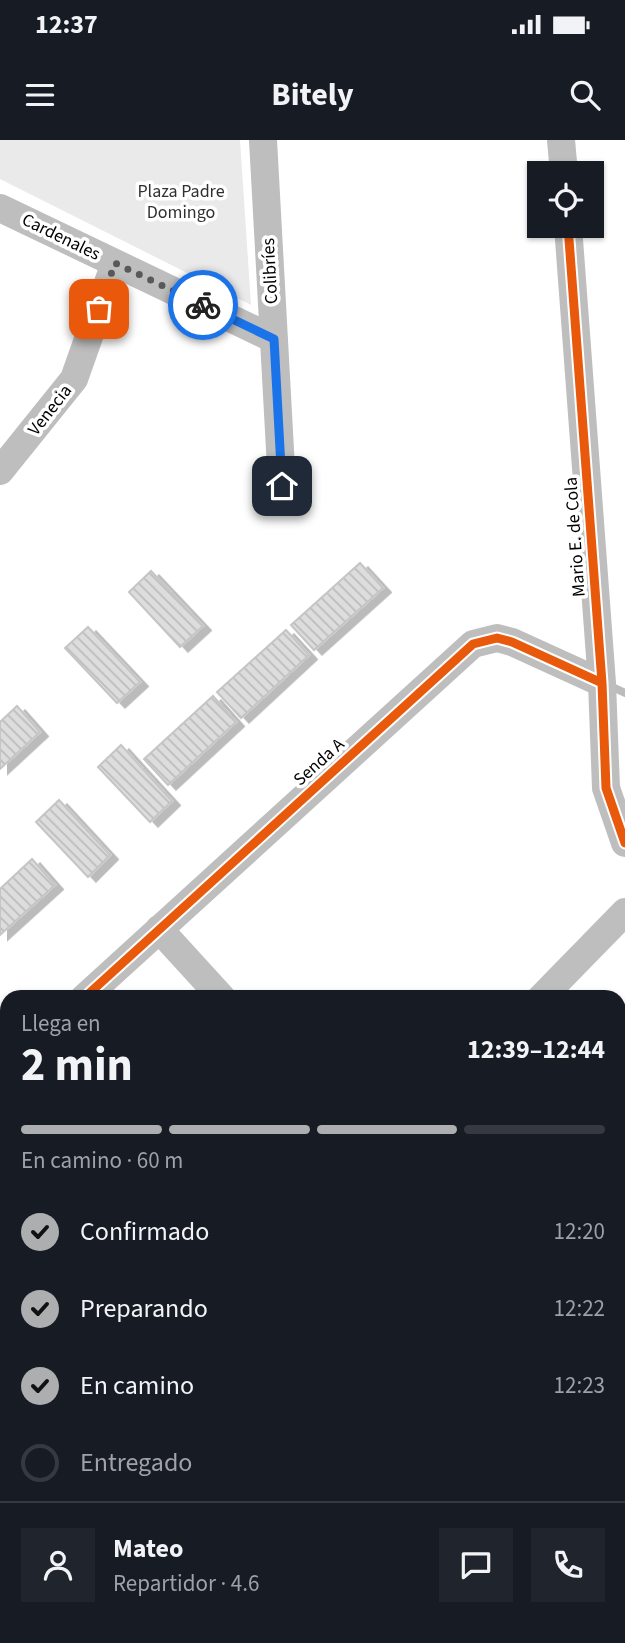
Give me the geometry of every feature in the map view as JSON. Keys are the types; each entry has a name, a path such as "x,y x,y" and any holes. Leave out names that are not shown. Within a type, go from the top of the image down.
{"street":[{"name":"Colibríes","path":"263,140 282,486"},
{"path":"561,140 563,161"},
{"name":"Cardenales","path":"0,208 274,339"},
{"name":"Mario E. de Cola","path":"569,238 602,682 606,788 625,843"},
{"name":"Venecia","path":"0,471 74,379 115,263"},
{"name":"Senda A","path":"93,990 473,644 497,638 512,642 602,682"},
{"path":"549,990 625,912"},
{"path":"159,929 215,990"}],"green space":[{"name":"Plaza Padre Domingo","path":"0,140 240,140 251,305 0,179"}],"building":[{"path":"360,563 383,588 314,650 291,625"},
{"path":"151,571 203,626 180,647 129,592"},
{"path":"88,627 140,682 117,703 65,648"},
{"path":"286,630 309,655 241,718 217,692"},
{"path":"213,696 236,722 168,785 144,759"},
{"path":"17,706 40,732 0,769 0,722"},
{"path":"121,745 172,801 150,822 98,767"},
{"path":"59,800 110,855 88,877 36,822"},
{"path":"32,859 55,885 0,935 0,889"}],"waterway":[{"path":"608,685 625,693"}],"cycle path":[{"path":"569,238 602,683 606,788 625,843"},
{"path":"93,990 473,644 497,638 512,642 602,683"}],"way so far":[{"path":"99,309 115,263 203,305"}],"route":[{"path":"203,305 274,339 282,486"}]}
